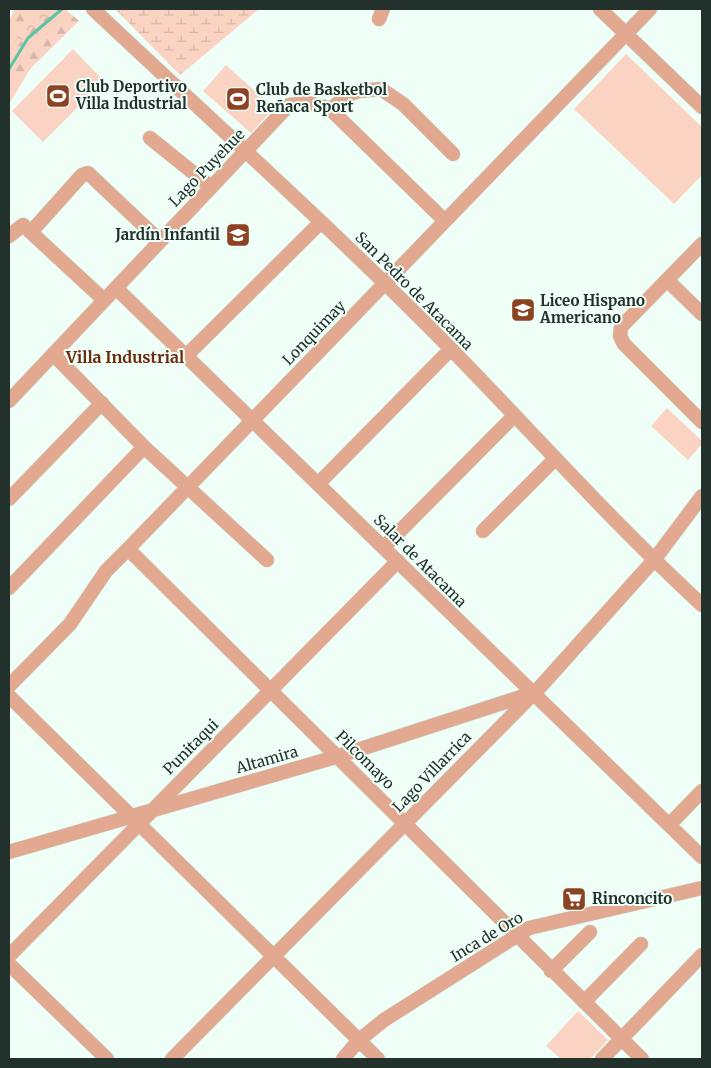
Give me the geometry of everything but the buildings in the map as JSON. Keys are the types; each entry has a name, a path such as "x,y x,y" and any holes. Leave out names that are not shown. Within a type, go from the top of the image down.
{"street":[{"name":"San Pedro de Atacama","path":"93,9 384,283 451,349 654,560 702,605"},
{"path":"600,9 702,108"},
{"name":"Lonquimay","path":"9,686 70,624 106,571 650,9"},
{"path":"445,221 331,109 348,95 359,91 381,89 403,104 453,154"},
{"name":"Lago Puyehue","path":"9,401 289,105 308,103 331,109"},
{"path":"150,138 211,187"},
{"path":"9,236 27,228 82,175 88,173 160,241"},
{"path":"186,356 321,222"},
{"path":"27,228 104,300"},
{"path":"702,244 621,327 620,336 624,344 702,422"},
{"path":"667,280 702,314"},
{"name":"Salar de Atacama","path":"116,288 702,857"},
{"path":"318,484 451,349"},
{"path":"52,354 144,447 267,560"},
{"path":"9,499 102,403"},
{"path":"384,547 514,416"},
{"path":"9,588 144,447"},
{"path":"483,531 556,459"},
{"name":"Lago Villarrica","path":"172,1059 532,694 654,560 702,496"},
{"name":"Pilcomayo","path":"128,549 339,756 405,824 518,934 524,944 642,1059"},
{"name":"Punitaqui","path":"9,956 134,821 151,810 398,561"},
{"name":"Altamira","path":"151,810 339,756 532,694"},
{"path":"9,696 378,1059"},
{"path":"669,825 702,791"},
{"path":"9,852 134,821"},
{"name":"Inca de Oro","path":"343,1059 358,1040 384,1020 530,928 702,888"},
{"path":"551,971 590,932"},
{"path":"584,1002 641,944"},
{"path":"602,1059 702,955"},
{"path":"9,964 107,1059"}],"green space":[{"path":"15,9 65,9 79,21 31,68 9,104 9,20"},
{"path":"52,9 72,9 50,16 33,27 20,43 9,63 17,38 22,30 36,17"},
{"path":"115,9 259,9 180,75"},
{"name":"Club Deportivo Villa Industrial","path":"73,49 104,81 43,142 12,111"},
{"path":"626,54 702,127 702,175 674,204 574,109"},
{"name":"Club de Basketbol Reñaca Sport","path":"226,65 274,108 251,133 203,91"},
{"path":"667,408 702,441 702,444 688,460 651,426"},
{"path":"578,1011 608,1040 590,1059 561,1059 546,1046"}],"waterway":[{"path":"9,69 28,38 62,9"}],"place":[{"name":"Club Deportivo Villa Industrial","path":"58,96"},
{"name":"Club de Basketbol Reñaca Sport","path":"238,99"},
{"name":"Jardín Infantil","path":"238,235"},
{"name":"Liceo Hispano Americano","path":"523,310"},
{"name":"Rinconcito","path":"574,899"}],"district":[{"name":"Villa Industrial","path":"125,357"}]}
